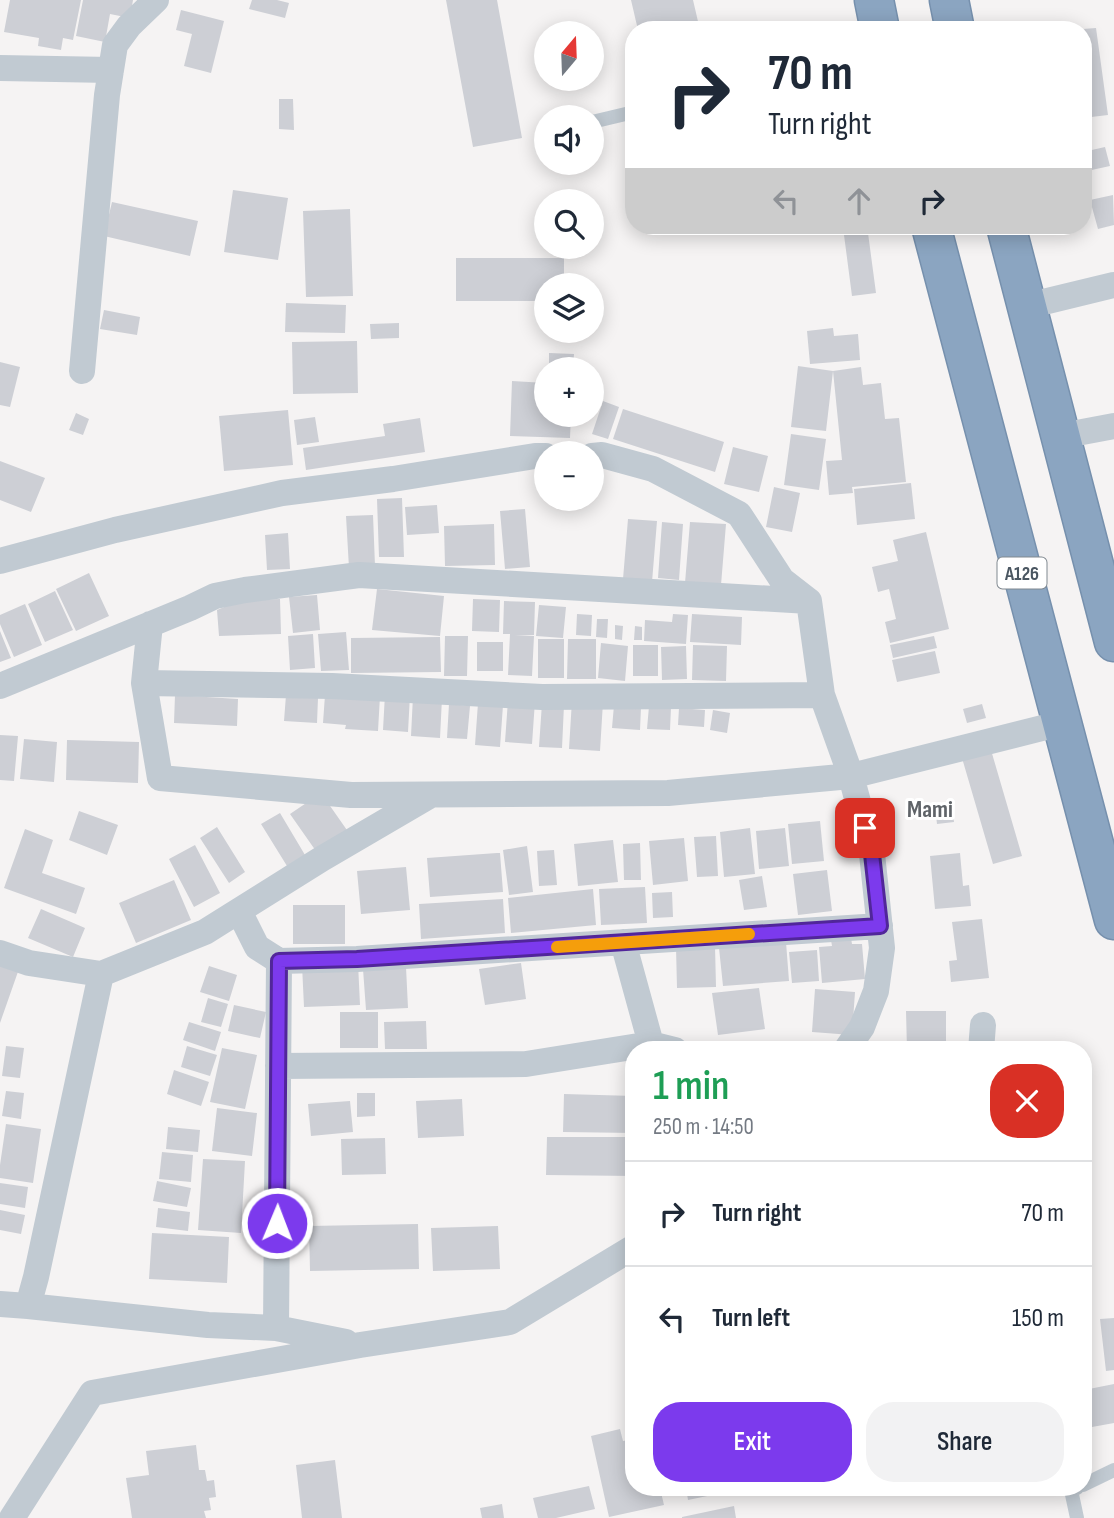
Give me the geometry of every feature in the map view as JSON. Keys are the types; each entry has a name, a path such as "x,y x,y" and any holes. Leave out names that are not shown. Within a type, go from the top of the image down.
{"highway":[{"path":"874,0 878,21"},
{"path":"948,0 953,21"},
{"name":"A126","path":"933,235 1114,920"},
{"path":"1008,235 1114,642"}],"street":[{"path":"82,371 107,95 115,45 129,26 156,0"},
{"path":"0,68 111,69"},
{"path":"1027,306 1114,285"},
{"path":"1060,436 1114,426"},
{"path":"0,561 115,530 282,493 393,479 534,456"},
{"path":"604,457 653,469 739,514 782,580 810,601 822,695 851,776 872,854 880,926 882,948 876,991 862,1027 852,1041"},
{"path":"0,686 215,596 359,575 810,601"},
{"path":"150,624 144,683 160,778 351,794 668,793 851,776 1062,723"},
{"path":"144,683 332,686 541,697 822,695"},
{"path":"0,953 29,963 101,974 205,932 431,794"},
{"path":"239,911 257,947 279,961 357,959 880,926"},
{"path":"623,942 661,1041"},
{"path":"276,1328 279,961"},
{"path":"28,1306 101,974"},
{"path":"278,1066 526,1064 625,1052"},
{"path":"12,1518 92,1393 360,1345 510,1322 625,1252"},
{"path":"0,1304 208,1325 276,1328 360,1345"}],"lane":[{"path":"604,119 625,114"},
{"path":"1092,1481 1114,1470"},
{"path":"1072,1496 1077,1518"}],"building":[{"path":"10,0 81,0 73,40 63,38 61,50 38,46 39,38 4,32"},
{"path":"83,0 133,0 130,18 110,14 105,42 76,36"},
{"path":"252,0 289,3 285,18 249,9"},
{"path":"446,0 497,0 522,138 473,147"},
{"path":"631,0 693,0 698,21 636,21"},
{"path":"181,10 224,21 211,73 184,66 192,34 176,30"},
{"path":"1092,28 1096,28 1108,115 1092,117"},
{"path":"279,99 293,99 294,130 279,129"},
{"path":"1105,147 1110,166 1092,170 1092,150"},
{"path":"233,190 288,198 278,260 224,252"},
{"path":"1113,195 1114,225 1098,229 1092,200"},
{"path":"112,202 198,221 190,256 104,236"},
{"path":"350,209 353,296 306,297 303,211"},
{"path":"844,235 868,235 876,293 852,296"},
{"path":"456,258 564,259 564,273 534,273 534,301 456,301"},
{"path":"286,303 346,305 345,333 285,332"},
{"path":"104,310 140,317 137,335 100,329"},
{"path":"399,323 399,338 371,339 370,324"},
{"path":"833,328 834,336 858,334 860,360 810,364 807,331"},
{"path":"357,341 358,393 293,394 292,342"},
{"path":"549,353 574,354 574,357 549,357"},
{"path":"0,362 20,367 10,407 0,405"},
{"path":"798,366 833,371 826,431 791,427"},
{"path":"861,367 863,385 881,383 885,419 899,418 906,482 852,487 853,493 829,495 826,461 842,460 833,371"},
{"path":"512,381 534,382 534,427 570,427 570,438 510,436"},
{"path":"604,401 619,407 608,439 592,434 594,427 604,427"},
{"path":"623,409 724,442 715,472 613,439"},
{"path":"288,410 293,465 224,471 219,416"},
{"path":"76,413 89,419 83,435 69,430"},
{"path":"315,417 319,442 297,445 294,420"},
{"path":"420,418 425,452 306,470 303,448 385,436 383,424"},
{"path":"791,434 826,439 819,490 784,485"},
{"path":"733,447 768,456 759,492 724,484"},
{"path":"0,461 45,478 31,512 0,500"},
{"path":"911,483 915,519 857,525 854,489"},
{"path":"774,487 800,493 792,532 766,527"},
{"path":"402,498 404,557 379,557 377,499"},
{"path":"437,505 439,533 407,535 405,507"},
{"path":"525,509 530,567 505,569 500,511"},
{"path":"373,515 375,566 349,568 346,516"},
{"path":"628,519 657,521 652,582 623,579"},
{"path":"662,522 683,524 679,580 658,578"},
{"path":"690,522 726,524 721,585 685,583"},
{"path":"494,524 495,565 445,566 444,526"},
{"path":"926,532 949,629 890,643 885,622 896,619 889,589 878,592 872,567 898,561 893,540"},
{"path":"288,533 290,569 267,570 265,535"},
{"path":"89,573 109,616 76,631 56,589"},
{"path":"377,589 444,596 440,636 372,630"},
{"path":"55,591 73,630 45,642 28,604"},
{"path":"317,595 320,630 293,633 289,597"},
{"path":"280,599 281,634 219,636 217,610 241,600"},
{"path":"473,599 500,600 499,632 472,631"},
{"path":"504,601 535,602 534,635 515,635 534,636 532,676 508,675 510,634 503,634"},
{"path":"25,604 42,645 14,657 0,624 0,615"},
{"path":"539,605 566,607 563,638 536,636"},
{"path":"577,614 592,615 591,636 576,635"},
{"path":"673,614 688,615 686,644 644,641 645,620 672,622"},
{"path":"692,614 742,617 741,645 690,642"},
{"path":"597,619 608,619 607,638 596,637"},
{"path":"615,625 623,626 622,640 615,639"},
{"path":"635,626 642,627 642,640 634,640"},
{"path":"0,631 11,658 0,662"},
{"path":"346,632 349,670 321,671 318,634"},
{"path":"313,634 315,668 290,670 288,636"},
{"path":"445,636 468,636 467,676 444,676"},
{"path":"934,636 937,648 893,658 890,645"},
{"path":"440,637 441,672 351,673 351,638"},
{"path":"538,639 564,639 564,678 538,678"},
{"path":"568,639 596,639 596,679 567,679"},
{"path":"477,642 503,642 503,671 477,671"},
{"path":"601,643 628,646 625,681 598,678"},
{"path":"633,645 658,645 658,676 633,676"},
{"path":"693,645 727,646 726,681 692,680"},
{"path":"686,646 687,679 662,680 661,647"},
{"path":"935,651 940,673 897,682 892,660"},
{"path":"385,694 410,695 408,732 383,730"},
{"path":"175,695 238,699 237,726 174,723"},
{"path":"286,695 318,698 317,723 284,721"},
{"path":"325,695 380,696 378,731 345,729 346,725 323,723"},
{"path":"413,696 442,698 440,738 411,736"},
{"path":"508,700 535,701 532,744 505,742"},
{"path":"572,700 603,702 600,751 569,749"},
{"path":"478,703 503,705 500,747 475,745"},
{"path":"542,703 564,705 562,748 539,747"},
{"path":"449,704 470,706 467,739 447,738"},
{"path":"982,704 986,718 967,723 963,709"},
{"path":"614,705 641,707 640,730 612,728"},
{"path":"649,706 671,707 670,730 647,729"},
{"path":"679,708 705,710 704,727 678,725"},
{"path":"713,710 730,713 727,733 710,730"},
{"path":"0,735 18,736 14,781 0,780"},
{"path":"24,739 57,742 54,782 20,779"},
{"path":"67,740 139,742 138,783 66,780"},
{"path":"991,750 1022,856 993,864 962,758"},
{"path":"321,793 349,833 318,854 290,814"},
{"path":"952,805 954,822 937,824 935,807"},
{"path":"79,811 118,825 107,855 69,840"},
{"path":"280,813 305,855 287,866 261,824"},
{"path":"820,821 824,861 792,864 788,824"},
{"path":"217,827 245,872 229,883 200,838"},
{"path":"750,828 755,874 724,877 720,832"},
{"path":"785,828 789,866 759,869 756,831"},
{"path":"25,829 53,840 42,873 85,888 76,914 4,888"},
{"path":"716,836 718,876 697,877 694,837"},
{"path":"684,838 688,881 653,885 649,841"},
{"path":"613,840 618,882 578,886 574,844"},
{"path":"640,843 641,880 624,880 623,844"},
{"path":"195,845 220,893 194,907 169,859"},
{"path":"527,846 533,892 509,895 503,850"},
{"path":"554,850 557,885 539,886 537,851"},
{"path":"500,853 503,892 430,897 427,858"},
{"path":"960,853 963,886 969,885 971,906 935,909 930,856"},
{"path":"406,867 410,910 361,914 357,871"},
{"path":"827,870 832,911 798,915 793,874"},
{"path":"762,876 767,907 744,910 739,880"},
{"path":"174,880 191,920 136,943 119,903"},
{"path":"645,887 647,923 601,925 599,889"},
{"path":"593,889 596,925 511,933 508,898"},
{"path":"672,892 673,917 653,918 652,893"},
{"path":"503,899 505,933 421,939 419,904"},
{"path":"293,905 345,905 345,944 293,944"},
{"path":"41,909 85,928 73,957 28,938"},
{"path":"982,919 989,978 951,982 949,961 957,960 952,922"},
{"path":"851,938 852,944 862,944 865,979 822,983 819,947 832,946 831,940"},
{"path":"786,942 789,981 723,986 719,948"},
{"path":"715,946 716,987 677,988 676,947"},
{"path":"817,950 819,981 792,983 789,952"},
{"path":"0,959 20,966 0,1023"},
{"path":"358,963 360,1005 304,1007 302,965"},
{"path":"521,963 526,999 485,1005 479,969"},
{"path":"209,966 237,975 229,1001 200,992"},
{"path":"406,967 408,1008 366,1010 363,969"},
{"path":"759,988 765,1029 718,1035 712,993"},
{"path":"815,989 855,992 852,1035 812,1032"},
{"path":"208,998 228,1004 221,1027 201,1022"},
{"path":"234,1005 266,1012 260,1038 228,1031"},
{"path":"906,1011 946,1011 946,1041 907,1041"},
{"path":"340,1012 378,1012 378,1048 340,1048"},
{"path":"426,1021 427,1049 385,1049 384,1022"},
{"path":"189,1022 221,1032 215,1051 183,1040"},
{"path":"6,1046 24,1048 20,1078 2,1076"},
{"path":"187,1046 217,1055 210,1076 181,1067"},
{"path":"222,1048 257,1055 245,1109 210,1102"},
{"path":"174,1070 209,1082 201,1106 167,1094"},
{"path":"6,1091 24,1093 21,1119 2,1116"},
{"path":"357,1093 375,1093 375,1116 357,1117"},
{"path":"564,1094 625,1096 625,1133 563,1132"},
{"path":"462,1099 464,1136 418,1138 416,1101"},
{"path":"350,1101 353,1132 311,1136 308,1104"},
{"path":"217,1108 257,1113 252,1156 212,1151"},
{"path":"6,1124 41,1129 33,1183 0,1178"},
{"path":"168,1127 200,1130 198,1152 166,1149"},
{"path":"547,1137 625,1137 625,1176 546,1175"},
{"path":"385,1138 386,1174 342,1175 341,1139"},
{"path":"162,1152 193,1155 191,1182 159,1179"},
{"path":"203,1159 245,1161 241,1233 198,1230"},
{"path":"157,1181 191,1188 187,1207 153,1201"},
{"path":"0,1183 28,1187 25,1208 0,1204"},
{"path":"158,1208 190,1212 188,1231 156,1227"},
{"path":"0,1210 25,1215 21,1234 0,1230"},
{"path":"418,1224 419,1269 310,1271 309,1226"},
{"path":"498,1226 500,1269 433,1271 431,1228"},
{"path":"152,1233 229,1237 227,1283 149,1279"},
{"path":"1114,1318 1114,1370 1106,1371 1100,1319"},
{"path":"1114,1384 1114,1423 1092,1427 1092,1388"},
{"path":"620,1429 625,1441 625,1496 662,1496 664,1505 609,1517 591,1436"},
{"path":"196,1445 199,1470 205,1470 207,1481 214,1480 216,1497 209,1498 211,1510 204,1511 206,1518 132,1518 126,1478 149,1475 146,1451"},
{"path":"335,1460 342,1518 302,1518 296,1465"},
{"path":"589,1486 595,1509 556,1518 538,1518 533,1498"},
{"path":"687,1496 707,1496 688,1500"},
{"path":"502,1504 504,1518 482,1518 480,1508"},
{"path":"734,1506 736,1518 682,1518 682,1517"}],"slow traffic":[{"path":"557,947 749,934"}],"district":[{"name":"Mami","path":"930,809"}],"route":[{"path":"277,1223 279,961 357,959 880,926 872,854 865,828"}]}
